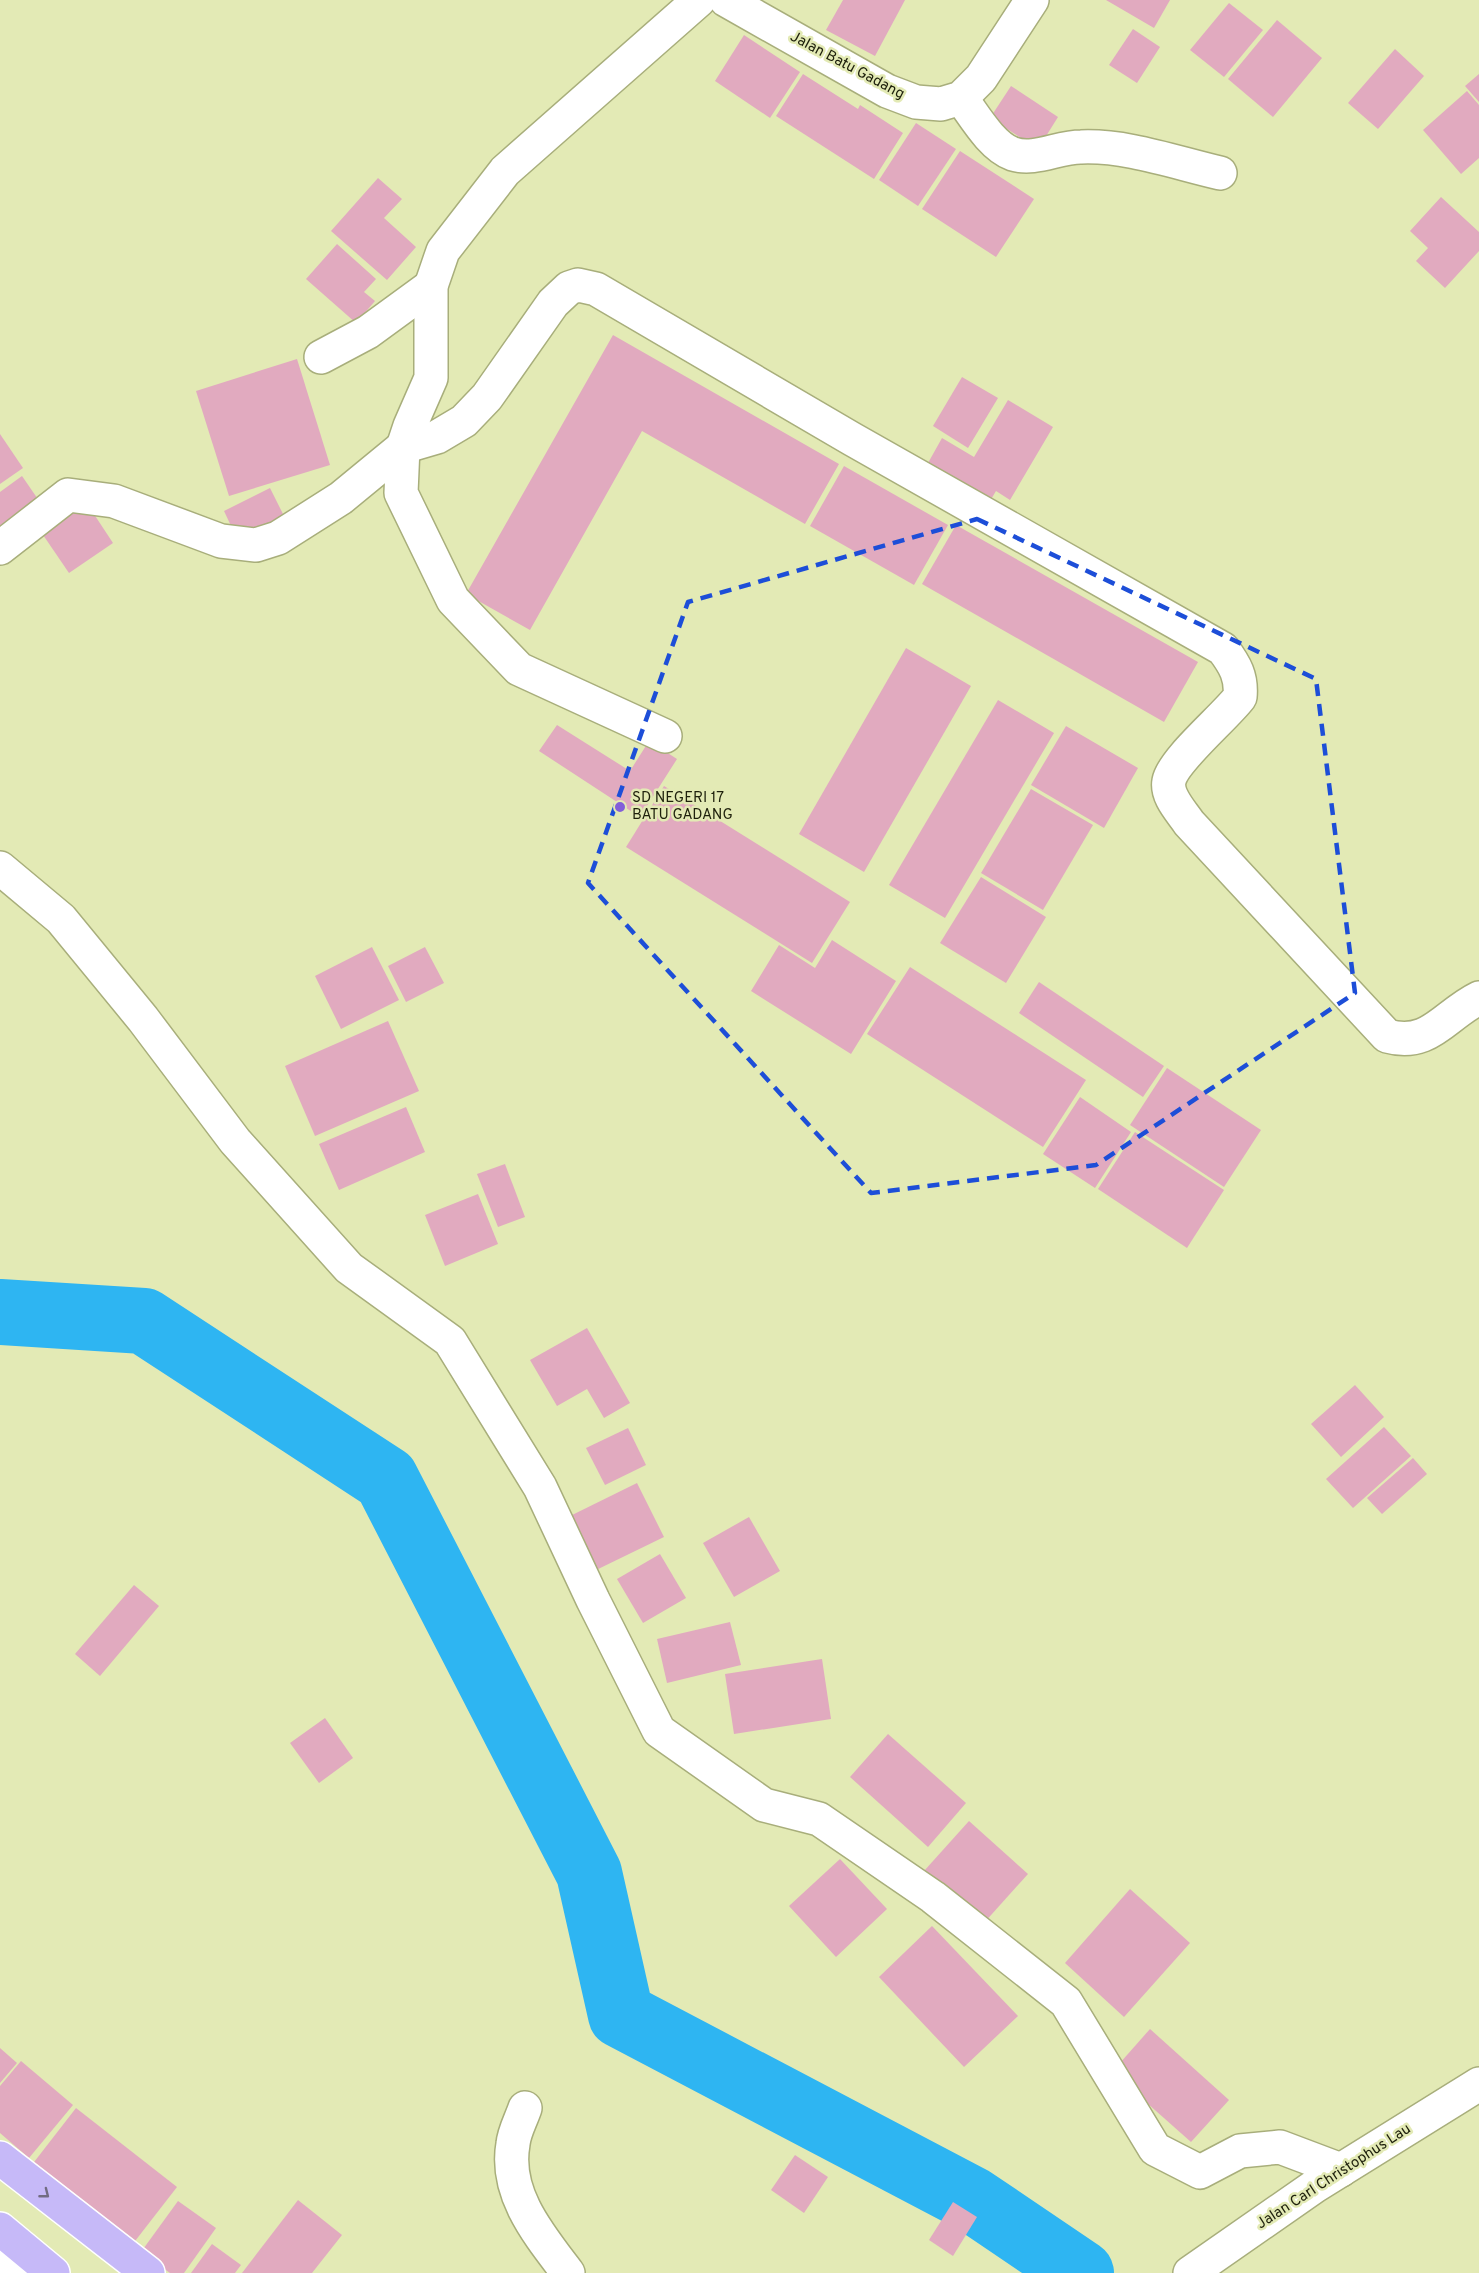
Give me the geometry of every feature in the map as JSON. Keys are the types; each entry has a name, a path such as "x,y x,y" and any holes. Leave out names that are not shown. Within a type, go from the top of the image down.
{"highway":[{"path":"0,2158 148,2273"},
{"path":"9,2249 53,2273"}],"street":[{"path":"665,736 519,669 453,600 401,493 403,447 431,378 431,286 443,251 505,171 699,0"},
{"name":"Jalan Batu Gadang","path":"726,0 887,91 916,102 941,104 961,98"},
{"path":"1032,0 981,78 961,98 996,142 1012,154 1033,156 1081,147 1110,148 1220,173"},
{"path":"0,548 68,495 114,501 221,541 256,545 278,538 306,523 341,498 403,447 437,437 464,421 487,397 553,303 569,288 578,285 596,289 852,439 1224,649 1235,664 1241,683 1240,697 1180,762 1169,781 1173,800 1189,823 1387,1036 1403,1041 1418,1039 1479,998"},
{"path":"321,357 368,332 431,286"},
{"path":"0,868 61,920 143,1019 235,1141 349,1268 450,1341 540,1487 592,1599 659,1731 764,1805 819,1819 933,1897 1065,2002 1155,2149 1200,2172 1240,2151 1280,2146 1328,2178"},
{"name":"Jalan Carl Christophus Lau","path":"1190,2273 1328,2178 1479,2084"},
{"path":"525,2108 512,2144 513,2172 519,2198 535,2230 568,2273"}],"highlighted area":[{"path":"977,519 1316,679 1355,993 1096,1165 871,1193 588,883 688,602"}],"building":[{"path":"843,0 905,0 875,56 826,30"},
{"path":"1106,0 1170,0 1154,28"},
{"path":"1229,3 1263,30 1224,77 1190,50"},
{"path":"1277,20 1322,58 1273,117 1228,79"},
{"path":"1133,29 1160,47 1137,83 1109,65"},
{"path":"744,35 800,72 770,118 715,81"},
{"path":"1395,49 1424,76 1378,129 1348,103"},
{"path":"803,74 858,109 860,105 903,133 874,179 776,116"},
{"path":"1479,74 1479,102 1465,86"},
{"path":"1011,86 1058,117 1038,149 990,118"},
{"path":"1467,91 1479,105 1479,158 1461,174 1423,130"},
{"path":"916,123 956,149 918,206 879,180"},
{"path":"960,151 1034,199 996,257 922,209"},
{"path":"378,178 402,199 384,218 416,247 387,280 331,231"},
{"path":"1441,197 1479,232 1479,251 1445,288 1416,261 1428,248 1410,231"},
{"path":"337,244 376,279 364,292 375,301 356,323 306,279"},
{"path":"613,335 839,464 805,524 642,431 530,630 466,594"},
{"path":"297,359 330,465 229,496 196,391"},
{"path":"962,377 998,398 968,448 933,426"},
{"path":"1008,400 1053,427 1010,500 996,491 990,501 928,463 942,438 974,457"},
{"path":"0,434 23,468 0,484"},
{"path":"844,466 948,525 914,585 810,526"},
{"path":"22,476 44,508 0,536 0,492"},
{"path":"270,488 286,520 239,543 224,511"},
{"path":"84,499 113,543 69,573 39,529"},
{"path":"956,525 1198,662 1164,722 922,584"},
{"path":"906,648 971,686 864,872 799,834"},
{"path":"998,700 1054,733 945,918 889,885"},
{"path":"557,725 630,771 649,741 677,759 640,817 539,751"},
{"path":"1066,726 1138,768 1104,828 1031,785"},
{"path":"664,786 850,902 812,963 626,847"},
{"path":"1031,789 1093,825 1043,910 981,873"},
{"path":"981,877 1046,917 1006,983 940,943"},
{"path":"832,940 896,981 851,1054 751,991 779,945 815,968"},
{"path":"372,947 399,1000 341,1029 315,976"},
{"path":"425,947 444,983 406,1002 388,966"},
{"path":"910,967 1086,1080 1043,1147 867,1034"},
{"path":"1039,982 1164,1066 1143,1097 1019,1013"},
{"path":"388,1021 419,1091 315,1136 285,1066"},
{"path":"1167,1068 1261,1130 1224,1187 1130,1125"},
{"path":"1080,1097 1131,1132 1095,1188 1043,1154"},
{"path":"406,1107 425,1152 339,1190 319,1144"},
{"path":"1135,1132 1224,1190 1187,1248 1098,1189"},
{"path":"505,1164 525,1217 498,1227 477,1174"},
{"path":"478,1194 498,1244 445,1266 425,1215"},
{"path":"587,1328 630,1403 604,1418 587,1389 557,1406 530,1360"},
{"path":"1355,1385 1384,1417 1341,1457 1311,1424"},
{"path":"1384,1427 1411,1456 1353,1508 1326,1479"},
{"path":"628,1428 646,1465 605,1485 586,1448"},
{"path":"1413,1458 1427,1474 1382,1514 1367,1498"},
{"path":"637,1483 664,1537 592,1572 566,1518"},
{"path":"749,1517 780,1571 734,1597 703,1543"},
{"path":"660,1554 686,1598 643,1623 617,1579"},
{"path":"134,1585 159,1606 100,1676 75,1654"},
{"path":"730,1622 741,1665 667,1683 657,1639"},
{"path":"822,1659 831,1719 734,1734 725,1674"},
{"path":"325,1718 353,1758 319,1783 290,1743"},
{"path":"888,1734 966,1803 928,1847 850,1777"},
{"path":"969,1821 1028,1874 983,1924 924,1871"},
{"path":"840,1859 887,1909 836,1957 789,1906"},
{"path":"1130,1889 1190,1943 1124,2017 1065,1963"},
{"path":"932,1926 1018,2016 964,2067 879,1977"},
{"path":"1150,2029 1229,2100 1191,2142 1112,2072"},
{"path":"0,2048 17,2063 0,2083"},
{"path":"21,2061 73,2105 29,2158 0,2133 0,2086"},
{"path":"76,2108 177,2187 132,2245 31,2166"},
{"path":"795,2155 828,2177 804,2213 771,2190"},
{"path":"298,2200 342,2235 312,2273 242,2273"},
{"path":"178,2201 216,2228 184,2273 170,2273 141,2252"},
{"path":"953,2202 977,2217 953,2256 929,2240"},
{"path":"212,2244 241,2265 235,2273 191,2273"}],"waterway":[{"path":"0,1312 144,1321 386,1479 589,1873 621,2015 973,2200 1081,2273"}],"place":[{"name":"SD NEGERI 17 BATU GADANG","path":"620,807"}]}
